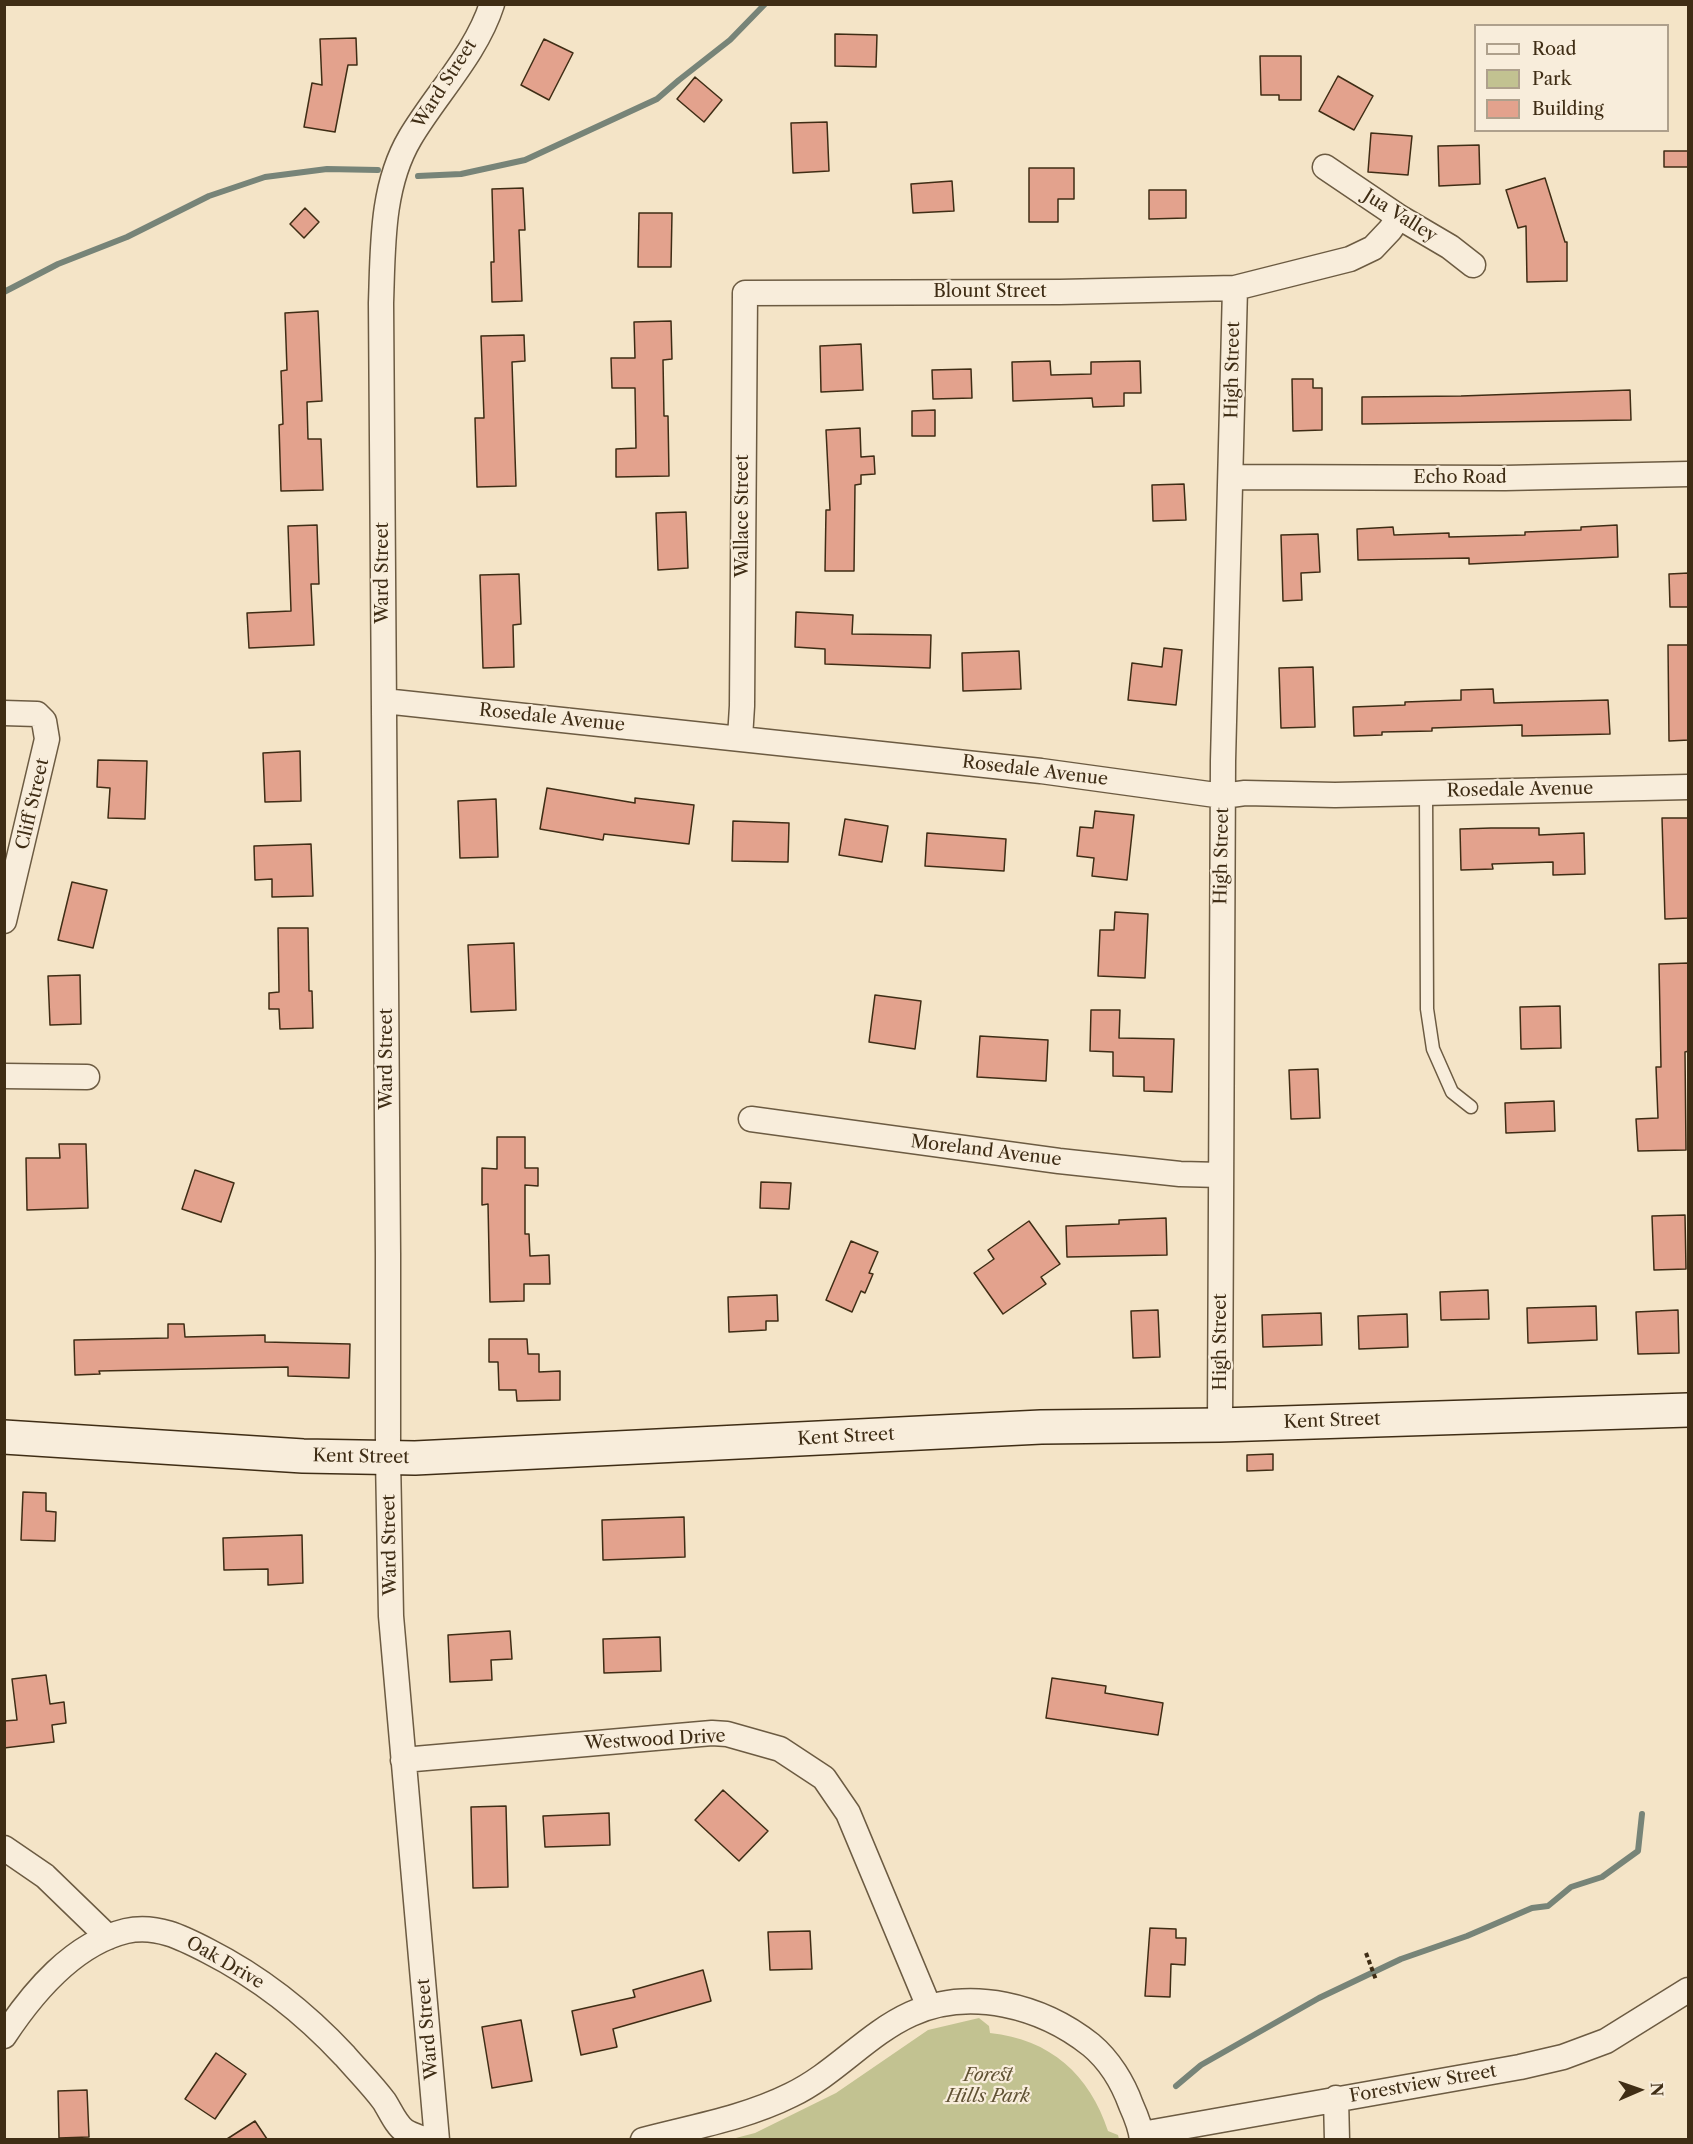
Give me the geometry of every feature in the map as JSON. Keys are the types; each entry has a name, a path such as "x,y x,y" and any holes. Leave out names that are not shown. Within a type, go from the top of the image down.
{"street":[{"name":"Ward Street","path":"437,2139 391,1616 381,303 386,218 397,166 410,138 474,44 492,4"},
{"name":"Jua Valley","path":"1325,167 1473,265"},
{"name":"Blount Street","path":"745,293 1060,292 1235,288 1350,259 1373,248 1399,218"},
{"name":"High Street","path":"1220,1425 1223,796 1235,288"},
{"name":"Wallace Street","path":"740,738 745,293"},
{"name":"Echo Road","path":"1231,477 1505,478 1689,474"},
{"name":"Rosedale Avenue","path":"384,701 1041,771 1223,796 1245,793 1335,795 1689,787"},
{"name":"Cliff Street","path":"4,713 37,714 44,721 47,739 45,757 4,921"},
{"path":"4,1076 87,1077"},
{"name":"Moreland Avenue","path":"751,1119 1059,1161 1180,1174 1221,1175"},
{"name":"Kent Street","path":"4,1437 303,1456 388,1458 1041,1427 1220,1425 1689,1410"},
{"name":"Westwood Drive","path":"403,1760 712,1733 727,1734 780,1749 824,1778 848,1813 929,2007"},
{"path":"4,1848 45,1876 108,1937"},
{"name":"Oak Drive","path":"4,2036 20,2011 72,1958 108,1937 128,1931 147,1929 164,1932 183,1938 237,1966 290,2003 328,2038 384,2101 404,2130 426,2139"},
{"name":"Forestview Street","path":"1142,2137 1336,2098 1520,2067 1563,2057 1606,2041 1689,1990"},
{"path":"643,2139 733,2116 787,2097 827,2073 888,2027 929,2007 950,2001 999,2003 1025,2009 1072,2031 1092,2046 1118,2079 1135,2114 1142,2137"},
{"path":"1336,2098 1337,2139"}],"lane":[{"path":"1426,793 1427,1009 1433,1049 1452,1092 1471,1107"}],"path":[{"path":"1366,1953 1376,1980"}],"green space":[{"name":"Forest Hills Park","path":"979,2018 989,2026 990,2033 1031,2043 1065,2063 1090,2093 1108,2131 1118,2135 1119,2139 732,2139 755,2133 836,2093 928,2030"}],"building":[{"path":"835,34 877,35 876,67 835,66"},
{"path":"356,38 357,65 348,65 335,132 304,127 312,83 322,85 320,39"},
{"path":"544,39 573,53 549,100 521,85"},
{"path":"1260,56 1301,56 1301,100 1279,100 1279,95 1261,95"},
{"path":"1338,76 1373,96 1354,130 1319,111"},
{"path":"695,77 722,100 704,122 677,99"},
{"path":"827,122 829,171 793,173 791,123"},
{"path":"1371,133 1412,136 1408,175 1368,172"},
{"path":"1479,145 1480,184 1439,186 1438,146"},
{"path":"1664,151 1689,151 1689,167 1664,167"},
{"path":"1029,168 1074,168 1074,199 1058,199 1058,222 1029,222"},
{"path":"1545,178 1565,242 1567,242 1567,281 1527,282 1526,226 1518,228 1506,190"},
{"path":"952,181 954,211 913,213 911,184"},
{"path":"523,188 525,230 519,230 522,301 492,302 491,262 494,262 492,189"},
{"path":"1149,190 1186,190 1186,218 1149,219"},
{"path":"305,208 319,222 304,238 290,224"},
{"path":"639,213 672,213 671,267 638,267"},
{"path":"318,311 322,401 307,402 308,439 321,439 323,490 281,491 279,425 283,424 281,371 287,370 285,313"},
{"path":"671,321 672,359 663,360 664,416 668,416 669,476 616,477 616,449 636,448 635,388 612,388 611,358 635,358 634,322"},
{"path":"524,335 525,361 512,362 516,486 477,487 475,418 484,418 481,336"},
{"path":"861,344 863,390 821,392 820,346"},
{"path":"1050,361 1051,375 1091,374 1091,362 1140,361 1141,393 1124,393 1124,406 1093,407 1092,398 1013,401 1012,362"},
{"path":"971,369 972,398 933,399 932,370"},
{"path":"1292,379 1313,379 1313,388 1322,388 1322,430 1293,431"},
{"path":"1630,390 1631,420 1362,424 1362,397"},
{"path":"935,410 935,436 912,436 912,411"},
{"path":"860,428 861,457 874,456 875,474 861,475 861,484 855,485 854,571 825,571 826,510 830,510 826,430"},
{"path":"1184,484 1186,520 1153,521 1152,485"},
{"path":"686,512 688,568 658,570 656,513"},
{"path":"317,525 319,584 311,584 314,645 249,648 247,613 291,611 288,526"},
{"path":"1617,525 1618,557 1469,564 1469,558 1358,560 1357,529 1393,527 1394,535 1449,533 1449,537 1525,535 1525,532 1581,530 1581,527"},
{"path":"1318,534 1320,572 1301,573 1302,600 1283,601 1281,535"},
{"path":"1689,573 1689,607 1670,607 1669,574"},
{"path":"519,574 521,624 513,625 514,667 483,668 480,575"},
{"path":"796,612 853,615 852,634 931,635 930,668 825,664 825,649 795,647"},
{"path":"1668,645 1689,645 1689,740 1669,741"},
{"path":"1164,648 1182,650 1176,705 1128,700 1132,663 1162,667"},
{"path":"1019,651 1021,689 963,691 962,653"},
{"path":"1313,667 1315,727 1281,728 1279,668"},
{"path":"1493,689 1494,703 1608,700 1610,734 1522,736 1522,725 1432,728 1432,731 1382,732 1382,735 1354,736 1353,707 1461,700 1461,690"},
{"path":"300,751 301,801 265,802 263,753"},
{"path":"98,760 147,761 145,819 108,818 110,788 97,787"},
{"path":"547,788 635,803 635,798 694,805 689,844 604,834 603,840 540,829"},
{"path":"496,799 498,857 460,858 458,801"},
{"path":"1095,811 1134,815 1127,880 1092,876 1094,858 1077,856 1080,827 1093,828"},
{"path":"1662,818 1689,818 1689,918 1665,919"},
{"path":"845,819 888,826 882,862 839,855"},
{"path":"733,821 789,823 788,862 732,861"},
{"path":"1539,828 1539,835 1584,833 1585,874 1553,875 1553,862 1492,864 1493,869 1461,870 1460,829"},
{"path":"927,833 1006,839 1004,871 925,866"},
{"path":"311,844 313,896 272,897 272,879 255,880 254,846"},
{"path":"72,882 107,890 93,948 58,940"},
{"path":"1115,912 1148,914 1145,978 1098,976 1100,930 1114,930"},
{"path":"278,928 308,928 309,991 312,991 313,1028 280,1029 279,1009 269,1009 269,993 279,992"},
{"path":"514,943 516,1010 471,1012 468,945"},
{"path":"1689,963 1689,1051 1685,1052 1686,1150 1638,1151 1636,1119 1658,1118 1656,1067 1661,1067 1659,964"},
{"path":"80,975 81,1024 50,1025 48,976"},
{"path":"875,995 921,1001 915,1049 869,1042"},
{"path":"1560,1006 1561,1048 1521,1049 1520,1007"},
{"path":"1091,1010 1120,1010 1119,1038 1174,1039 1172,1092 1144,1091 1144,1077 1113,1076 1113,1052 1090,1051"},
{"path":"980,1036 1048,1040 1046,1081 977,1077"},
{"path":"1318,1069 1320,1118 1291,1119 1289,1070"},
{"path":"1554,1101 1555,1131 1506,1133 1505,1103"},
{"path":"497,1137 525,1137 525,1168 538,1168 538,1186 525,1185 525,1234 529,1234 530,1256 549,1255 550,1284 524,1284 524,1301 490,1302 488,1204 482,1205 482,1168 497,1169"},
{"path":"59,1144 86,1144 88,1208 27,1210 26,1158 60,1158"},
{"path":"195,1170 234,1183 221,1222 182,1209"},
{"path":"761,1182 791,1183 789,1209 760,1208"},
{"path":"1685,1215 1686,1269 1654,1270 1652,1216"},
{"path":"1166,1218 1167,1255 1067,1257 1066,1226 1119,1224 1119,1220"},
{"path":"1029,1221 1060,1264 1041,1277 1046,1284 1003,1314 974,1273 994,1259 988,1250"},
{"path":"851,1241 878,1252 869,1273 873,1274 865,1293 861,1291 852,1312 826,1300"},
{"path":"1488,1290 1489,1319 1441,1320 1440,1292"},
{"path":"777,1295 778,1321 766,1321 766,1330 729,1332 728,1297"},
{"path":"1596,1306 1597,1340 1528,1343 1527,1308"},
{"path":"1158,1310 1160,1357 1133,1358 1131,1311"},
{"path":"1678,1310 1679,1353 1638,1354 1636,1312"},
{"path":"1321,1313 1322,1345 1263,1347 1262,1315"},
{"path":"1407,1314 1408,1347 1359,1349 1358,1316"},
{"path":"168,1324 184,1324 185,1337 265,1335 265,1342 350,1344 349,1378 288,1376 288,1367 99,1371 100,1374 75,1375 74,1340 168,1338"},
{"path":"489,1339 527,1339 528,1354 539,1354 539,1372 560,1371 560,1400 517,1401 516,1390 499,1390 498,1362 489,1362"},
{"path":"1273,1454 1273,1470 1247,1471 1247,1455"},
{"path":"23,1492 46,1493 46,1511 56,1512 55,1541 21,1540"},
{"path":"684,1517 685,1557 603,1560 602,1520"},
{"path":"302,1535 303,1583 268,1585 268,1569 224,1570 223,1538"},
{"path":"510,1631 512,1659 491,1660 492,1680 450,1682 448,1635"},
{"path":"660,1637 661,1671 604,1673 603,1639"},
{"path":"46,1675 50,1704 64,1702 66,1723 52,1725 54,1742 4,1748 4,1721 17,1720 12,1679"},
{"path":"1052,1678 1106,1686 1105,1693 1163,1703 1158,1735 1046,1718"},
{"path":"723,1790 768,1831 739,1861 695,1820"},
{"path":"506,1806 508,1887 473,1888 471,1807"},
{"path":"609,1813 610,1845 545,1847 543,1816"},
{"path":"1150,1928 1176,1929 1176,1938 1186,1938 1185,1965 1171,1964 1170,1997 1145,1996"},
{"path":"810,1931 812,1969 770,1970 768,1932"},
{"path":"703,1970 711,2001 613,2029 617,2047 581,2055 572,2011 635,1997 633,1990"},
{"path":"521,2020 532,2081 492,2088 482,2027"},
{"path":"216,2053 246,2074 215,2119 185,2099"},
{"path":"87,2090 89,2137 59,2138 58,2091"},
{"path":"255,2121 267,2139 227,2139"}],"waterway":[{"path":"418,176 461,174 525,160 657,99 730,40 765,4"},
{"path":"4,292 58,264 127,237 209,196 265,177 327,169 378,170"},
{"path":"1176,2086 1201,2065 1319,1998 1401,1959 1467,1936 1532,1908 1548,1906 1571,1887 1602,1877 1638,1851 1642,1814"}]}
